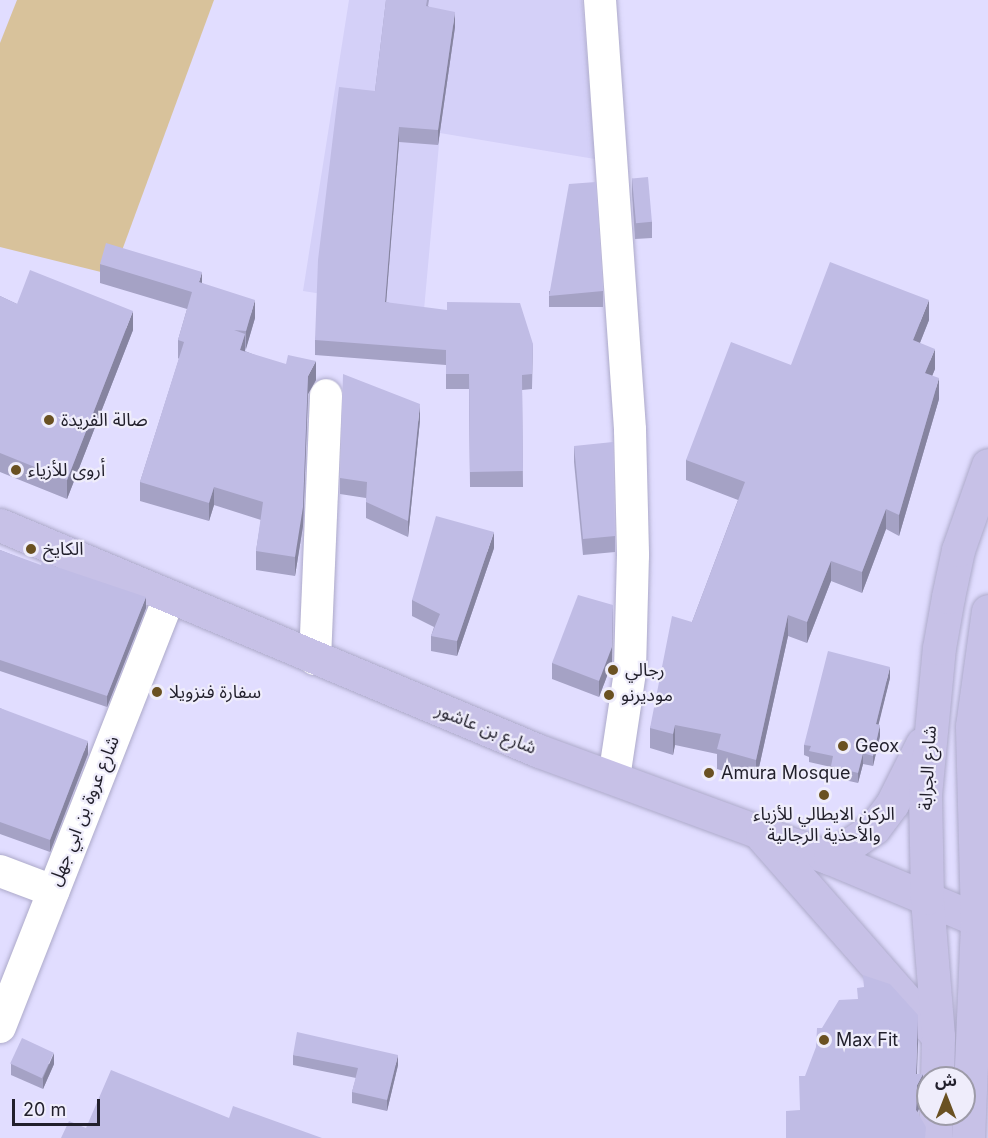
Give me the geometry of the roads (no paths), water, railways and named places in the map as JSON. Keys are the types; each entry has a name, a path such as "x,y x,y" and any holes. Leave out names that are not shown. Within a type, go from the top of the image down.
{"main road":[{"name":"شارع الجرابة","path":"938,1066 939,1036 927,898 924,795 939,648 958,550 988,465"},
{"name":"شارع بن عاشور","path":"0,525 315,659 614,778 830,858 982,922"},
{"path":"968,1138 978,1093 982,922 972,726 988,611"},
{"path":"830,858 864,838 880,820 914,763 931,723"},
{"path":"759,833 939,1036"}],"street":[{"path":"600,0 630,430 633,555 630,672 614,778"},
{"path":"315,659 326,395"},
{"name":"شارع عروة بن ابي جهل","path":"0,1027 170,596"},
{"path":"0,871 53,891"}],"place":[{"name":"صالة الفريدة","path":"49,420"},
{"name":"أروى للأزياء","path":"16,470"},
{"name":"الكايخ","path":"31,549"},
{"name":"رجالي","path":"613,670"},
{"name":"سفارة فنزويلا","path":"157,692"},
{"name":"موديرنو","path":"609,695"},
{"name":"Geox","path":"843,746"},
{"name":"Amura Mosque","path":"709,773"},
{"name":"الركن الايطالي للأزياء والأحذية الرجالية","path":"824,795"},
{"name":"Max Fit","path":"824,1040"}]}
